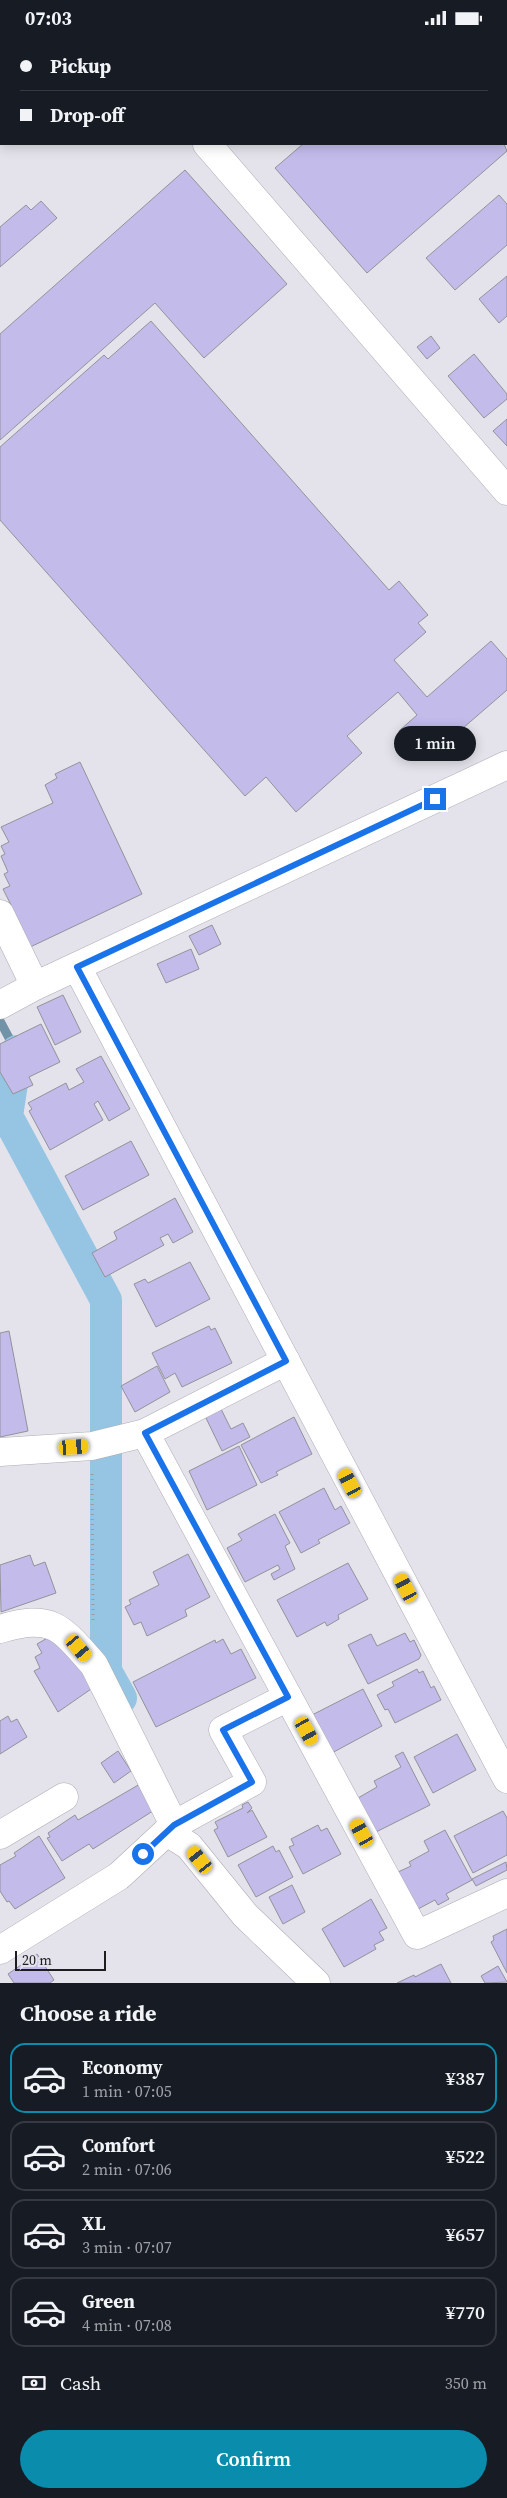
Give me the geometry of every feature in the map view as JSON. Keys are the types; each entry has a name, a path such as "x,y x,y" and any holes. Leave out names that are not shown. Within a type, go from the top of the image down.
{"street":[{"path":"208,145 507,491"},
{"path":"0,1005 35,986 507,765"},
{"path":"0,914 35,986"},
{"path":"77,967 507,1779"},
{"path":"0,1452 92,1446 145,1433 286,1361"},
{"path":"145,1433 417,1935 507,1893"},
{"path":"0,1629 25,1622 52,1626 69,1637 94,1665 171,1829 189,1846 245,1915 316,1983"},
{"path":"4,1939 119,1876 171,1829 252,1782 223,1730 288,1697"},
{"path":"0,1835 64,1797"}],"path":[{"path":"92,1446 94,1665"}],"building":[{"path":"302,145 504,145 507,151 367,273 275,168"},
{"path":"185,170 287,284 204,358 155,303 0,440 0,334"},
{"path":"499,195 507,204 507,245 455,290 426,258"},
{"path":"41,201 57,218 0,267 0,227 26,205 31,210"},
{"path":"507,276 507,316 499,323 479,299"},
{"path":"151,321 389,590 399,581 428,615 418,623 426,632 394,660 427,697 491,641 507,659 507,690 448,741 435,727 413,747 399,731 417,715 398,692 347,736 362,753 296,812 266,777 245,796 0,520 0,447 104,355 108,359"},
{"path":"431,336 440,348 427,359 417,347"},
{"path":"474,354 507,394 507,399 484,418 448,376"},
{"path":"507,419 507,446 493,431"},
{"path":"80,762 142,894 26,949 7,907 11,905 3,889 10,886 4,874 8,872 1,856 5,854 1,846 9,842 1,827 53,803 45,785 57,778 55,774"},
{"path":"212,925 221,944 199,955 189,936"},
{"path":"191,949 199,969 166,983 157,964"},
{"path":"63,995 81,1032 55,1045 37,1007"},
{"path":"41,1024 60,1062 29,1077 33,1085 13,1094 0,1072 0,1044"},
{"path":"101,1056 130,1109 109,1121 98,1101 94,1104 103,1120 50,1150 29,1111 32,1109 28,1103 66,1083 69,1090 84,1082 76,1069"},
{"path":"131,1141 149,1175 83,1210 65,1176"},
{"path":"175,1198 193,1232 173,1243 168,1234 160,1238 164,1245 105,1277 92,1253 117,1239 114,1232"},
{"path":"190,1262 210,1299 156,1327 134,1284 145,1279 148,1283"},
{"path":"209,1326 211,1330 215,1328 232,1363 182,1387 175,1373 165,1379 152,1353"},
{"path":"9,1331 28,1431 0,1437 0,1333"},
{"path":"157,1366 170,1392 135,1412 121,1386"},
{"path":"221,1409 231,1429 243,1423 250,1437 222,1451 204,1414"},
{"path":"294,1417 312,1454 276,1472 278,1475 261,1483 241,1445"},
{"path":"239,1446 257,1485 207,1510 189,1471"},
{"path":"324,1488 335,1510 341,1506 350,1523 318,1540 320,1543 301,1553 279,1512"},
{"path":"275,1514 290,1543 285,1546 295,1569 274,1580 271,1574 280,1569 278,1565 245,1582 227,1548 242,1540 238,1534"},
{"path":"188,1554 210,1597 185,1610 187,1616 147,1636 141,1622 134,1625 125,1607 131,1604 129,1600 159,1585 153,1572"},
{"path":"30,1555 34,1566 45,1562 56,1593 1,1612 0,1565"},
{"path":"348,1563 368,1599 338,1615 339,1619 327,1626 325,1622 297,1637 277,1600"},
{"path":"56,1633 94,1687 58,1712 34,1671 40,1668 35,1657 42,1653 37,1644"},
{"path":"405,1633 410,1642 414,1640 421,1655 419,1659 368,1684 348,1645 371,1634 377,1646"},
{"path":"223,1639 231,1654 241,1649 256,1678 156,1727 133,1682 215,1640 216,1643"},
{"path":"417,1669 419,1673 423,1671 431,1688 434,1686 441,1700 395,1723 388,1709 385,1710 377,1695 394,1686 392,1682"},
{"path":"363,1689 382,1726 330,1754 310,1716"},
{"path":"8,1716 11,1722 17,1719 27,1737 0,1754 0,1721"},
{"path":"457,1734 476,1770 433,1793 414,1757"},
{"path":"118,1751 131,1771 114,1783 101,1763"},
{"path":"403,1752 430,1805 376,1832 358,1798 377,1787 374,1781 401,1767 395,1756"},
{"path":"140,1784 156,1809 93,1849 89,1844 62,1861 47,1838 50,1837 48,1833 75,1815 78,1820"},
{"path":"248,1802 252,1808 247,1813 252,1810 267,1837 228,1857 214,1830 218,1828 215,1822 243,1808 242,1805"},
{"path":"503,1811 507,1818 507,1855 473,1873 454,1836"},
{"path":"318,1825 321,1831 327,1828 341,1854 303,1874 289,1847 294,1845 291,1839"},
{"path":"445,1830 472,1880 446,1894 449,1899 438,1905 435,1900 418,1909 398,1872 411,1866 409,1862 429,1851 424,1841"},
{"path":"39,1836 65,1878 15,1909 9,1901 7,1902 0,1891 0,1865 16,1856 14,1853"},
{"path":"273,1846 276,1852 279,1850 293,1877 256,1897 238,1865"},
{"path":"506,1862 507,1870 476,1886 472,1879"},
{"path":"292,1885 305,1912 283,1924 269,1897"},
{"path":"371,1899 387,1928 379,1932 384,1940 374,1945 376,1949 344,1967 322,1929"},
{"path":"507,1929 507,1973 491,1942 494,1940 493,1936"},
{"path":"37,1954 54,1980 50,1983 14,1983 8,1974"},
{"path":"441,1964 451,1983 397,1983 414,1975 415,1977"},
{"path":"498,1966 507,1982 485,1983 481,1976"}],"waterway":[{"path":"0,1021 15,1049"},
{"path":"17,1051 7,1116 106,1300 106,1671 121,1698"}],"route":[{"path":"143,1854 174,1825 252,1782 223,1730 288,1697 145,1433 286,1361 77,967 435,799"}]}
